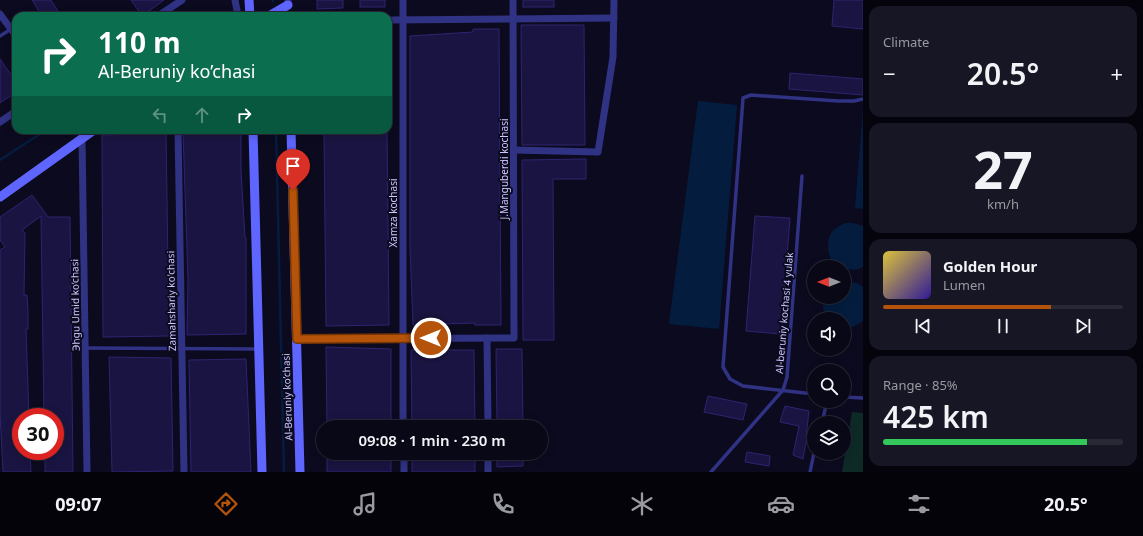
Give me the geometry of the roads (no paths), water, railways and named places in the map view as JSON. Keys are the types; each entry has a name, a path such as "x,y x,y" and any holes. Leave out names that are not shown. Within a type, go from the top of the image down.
{"main road":[{"path":"249,0 250,12"},
{"path":"274,12 288,1"},
{"path":"288,1 288,12"},
{"path":"0,197 88,134"},
{"path":"253,134 262,472"},
{"name":"Al-Beruniy ko’chasi","path":"291,134 300,472"}],"street":[{"path":"164,12 182,0"},
{"path":"234,0 237,12"},
{"name":"Xamza kochasi","path":"403,0 404,420"},
{"name":"J.Manguberdi kochasi","path":"487,338 514,338 513,0"},
{"path":"514,150 598,152 613,57 614,0"},
{"path":"0,14 11,29"},
{"path":"392,20 614,18"},
{"path":"0,122 12,114"},
{"name":"Zamahshariy ko'chasi","path":"178,134 184,472"},
{"name":"Эhgu Umid ko’chasi","path":"82,138 87,472"},
{"path":"297,339 487,338 488,420"},
{"path":"404,460 404,472"},
{"path":"488,460 488,472"}],"lane":[{"path":"0,36 11,29"},
{"path":"807,393 743,386 730,379 723,367 742,98 751,95 838,102 863,99"},
{"name":"Al-beruniy kochasi 4 yulak","path":"711,472 783,390 787,377 802,176"},
{"path":"85,348 259,349"},
{"path":"851,397 863,398"},
{"path":"810,472 813,460"}],"water":[{"path":"698,101 737,105 719,329 669,324"},
{"path":"863,109 863,209 855,208"},
{"path":"845,223 853,223 863,226 863,267 855,270 851,270 851,260 831,259 828,242 832,232"},
{"path":"851,282 857,283 863,287 863,321 853,327 851,327 851,312 825,312 823,304 851,304"}],"waterway":[{"path":"0,160 40,134"},
{"path":"276,134 284,472"}]}
